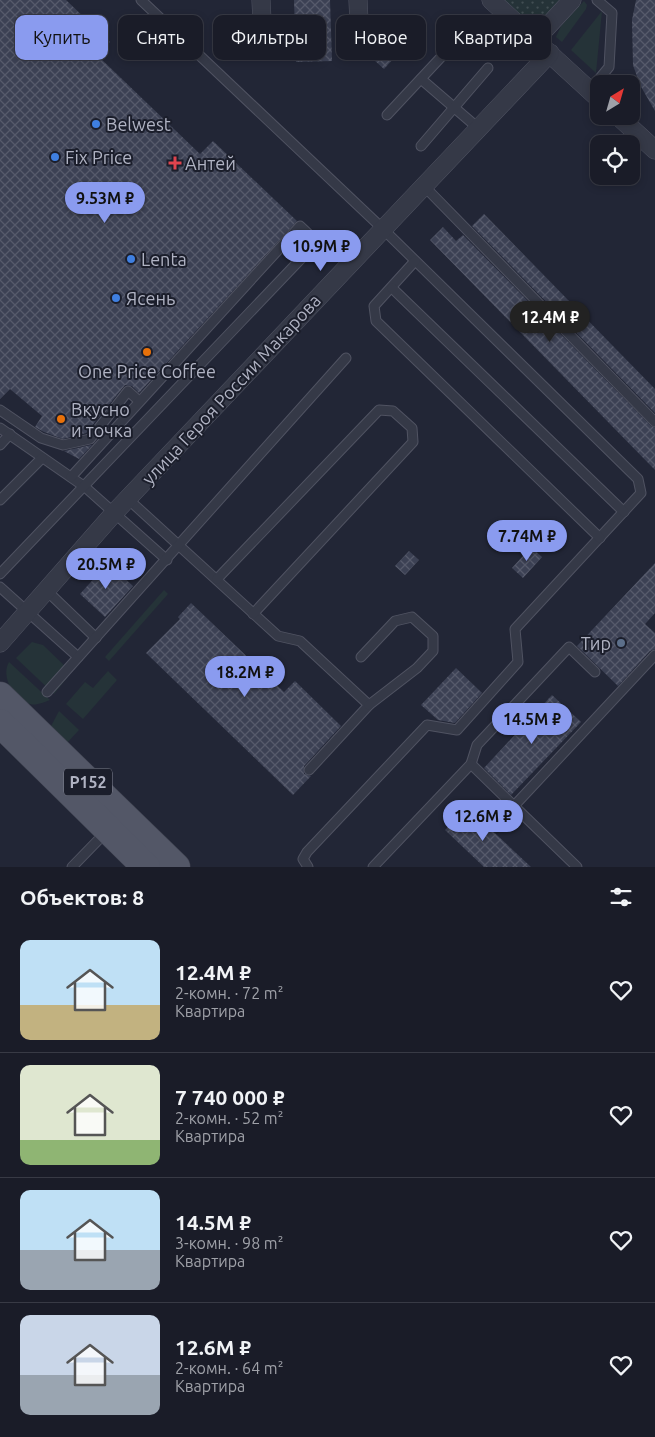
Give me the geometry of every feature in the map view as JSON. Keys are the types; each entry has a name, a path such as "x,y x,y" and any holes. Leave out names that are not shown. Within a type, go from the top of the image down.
{"main road":[{"name":"Р152","path":"0,696 176,867"},
{"name":"Р152","path":"0,723 146,867"}],"street":[{"path":"261,0 262,15"},
{"path":"358,0 359,15"},
{"path":"492,0 508,15"},
{"path":"551,23 572,0"},
{"path":"551,54 590,90"},
{"name":"улица Героя России Макарова","path":"0,643 115,512 543,60"},
{"path":"628,125 655,150"}],"lane":[{"path":"141,0 383,230 638,479 641,493 515,629 518,662 457,730 427,726 307,852 303,859 308,867"},
{"path":"597,0 612,14 609,67 605,75"},
{"path":"387,115 439,60"},
{"path":"421,146 488,68"},
{"path":"421,79 478,128"},
{"path":"424,186 655,422"},
{"path":"0,574 317,242 300,226 71,477"},
{"path":"415,261 374,306 376,321 600,538"},
{"path":"392,288 624,512"},
{"path":"47,692 180,546 346,358"},
{"path":"0,410 41,438 63,444 90,439 128,391 139,402"},
{"path":"217,580 379,410 393,411 412,428 413,442 253,614"},
{"path":"0,428 85,487 167,560"},
{"path":"0,445 10,434"},
{"path":"0,500 42,458"},
{"path":"128,499 278,636 300,641 369,705"},
{"path":"0,587 78,657"},
{"path":"46,590 96,638"},
{"path":"309,770 369,705 418,668 433,650 433,636 412,617 396,621 361,657"},
{"path":"373,867 471,764 477,745 569,647 595,672"},
{"path":"514,806 655,656"},
{"path":"471,764 577,867"},
{"path":"72,867 108,830"}],"shaded area":[{"path":"497,0 568,0 551,19 551,15 514,15"},
{"path":"584,1 587,5 586,9 562,42 556,37 561,26"},
{"path":"602,11 596,73 571,50"},
{"path":"164,590 168,594 109,661 105,657"},
{"path":"32,642 43,645 69,670 67,678 54,694 16,658"},
{"path":"9,662 50,700 40,704 32,704 24,702 19,698 10,688 6,674"},
{"path":"108,671 117,680 83,719 66,704 85,682 93,688"},
{"path":"59,711 79,730 65,745 50,728"}],"building":[{"name":"Ясень","path":"0,0 66,0 82,15 15,15 15,60 102,60 200,154 213,141 297,221 139,393 132,386 125,385 86,433 63,439 44,432 35,427 42,416 10,389 0,399"},
{"path":"294,0 330,0 332,61 296,62 296,60 326,60 326,15 294,15"},
{"path":"636,0 655,0 655,111 640,85 640,75 636,75 633,65 632,20"},
{"path":"374,60 392,60 384,69"},
{"path":"484,214 655,389 655,413 472,226"},
{"path":"443,227 456,241 463,235 655,428 655,470 430,240"},
{"path":"91,445 79,459 64,451"},
{"path":"531,547 542,557 523,578 512,568"},
{"path":"409,551 419,560 405,575 395,566"},
{"path":"108,563 133,586 105,617 80,594"},
{"path":"655,563 655,613 645,624 655,633 655,649 650,651 618,686 577,646"},
{"path":"191,603 284,692 295,681 341,726 304,766 304,774 311,776 293,795 146,653 180,619 178,617"},
{"path":"456,668 482,693 455,723 438,720 421,705"},
{"path":"552,695 581,722 511,795 484,768"},
{"path":"467,807 531,867 484,867 445,830"}],"place":[{"name":"Belwest","path":"96,124"},
{"name":"Fix Price","path":"55,157"},
{"name":"Антей","path":"175,163"},
{"name":"Lenta","path":"131,259"},
{"name":"Ясень","path":"116,298"},
{"name":"One Price Coffee","path":"147,352"},
{"name":"Вкусно и точка","path":"61,419"},
{"name":"Тир","path":"621,643"}]}
